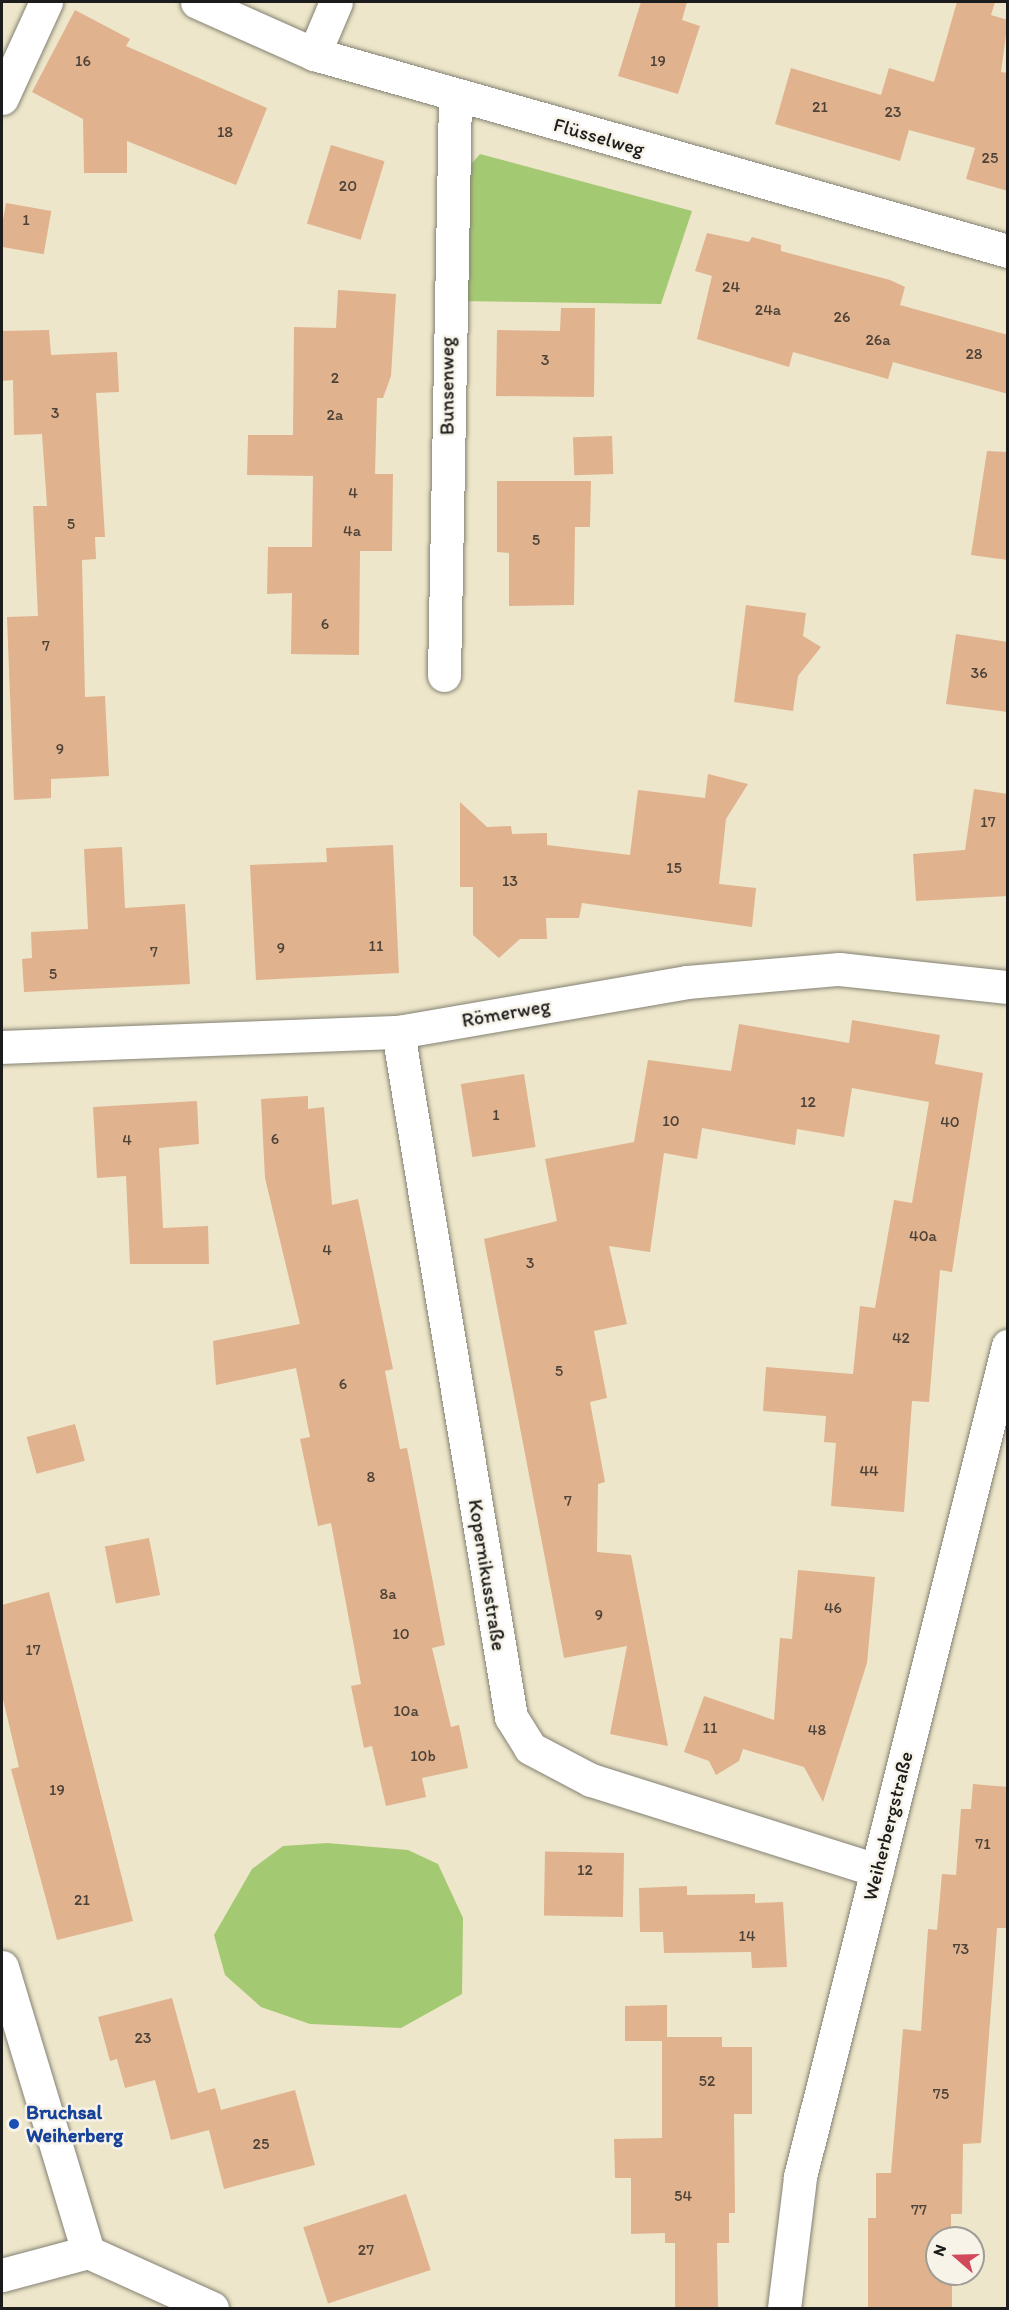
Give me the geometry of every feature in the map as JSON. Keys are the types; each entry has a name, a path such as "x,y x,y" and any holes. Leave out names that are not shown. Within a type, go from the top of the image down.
{"street":[{"path":"2,99 46,2"},
{"name":"Flüsselweg","path":"197,2 314,54 455,97 1008,251"},
{"path":"314,54 336,2"},
{"name":"Bunsenweg","path":"444,675 455,97"},
{"name":"Römerweg","path":"2,1047 398,1032 687,982 839,969 1008,987"},
{"name":"Kopernikusstraße","path":"398,1032 511,1717 530,1748 591,1780 878,1870"},
{"name":"Weiherbergstraße","path":"784,2308 800,2177 1008,1346"},
{"path":"2,1967 88,2252"},
{"path":"2,2275 88,2252 212,2308"}],"green space":[{"path":"480,154 692,211 661,304 457,301 461,176"},
{"path":"327,1843 408,1850 438,1864 463,1918 462,1994 401,2028 310,2024 261,2007 225,1975 214,1935 252,1869 283,1846"}],"building":[{"path":"641,2 687,2 682,20 700,26 678,94 618,76"},
{"path":"957,2 995,2 991,15 1008,20 1001,72 1008,73 1008,191 966,179 975,148 909,130 900,161 775,124 791,68 881,95 889,68 934,82"},
{"path":"75,10 130,39 126,46 267,108 236,185 127,141 127,173 84,173 83,119 32,92"},
{"path":"331,145 385,161 361,240 307,223"},
{"path":"6,203 51,211 44,254 2,247 2,226"},
{"path":"707,233 749,242 752,237 781,245 781,251 890,280 905,287 900,305 1008,335 1008,394 893,362 888,379 793,352 789,367 697,339 712,276 695,271"},
{"path":"338,290 396,294 391,376 383,398 377,398 375,474 393,474 392,551 360,551 359,655 291,654 292,593 267,594 268,547 312,547 313,476 247,475 248,435 293,435 294,327 336,328"},
{"path":"561,308 595,308 594,397 496,396 497,330 560,331"},
{"path":"49,330 51,355 117,352 119,392 96,393 105,537 95,537 96,559 82,560 85,697 105,696 109,776 51,779 51,798 14,800 7,617 38,616 33,506 47,506 42,434 14,435 13,380 2,381 2,331"},
{"path":"612,436 613,474 574,475 573,437"},
{"path":"987,451 1008,452 1008,560 971,555"},
{"path":"497,481 591,481 590,527 575,527 574,605 509,606 509,553 497,552"},
{"path":"746,605 806,613 803,636 821,647 798,676 793,711 734,702"},
{"path":"956,634 1008,642 1008,712 946,704"},
{"path":"708,774 748,784 726,819 719,884 756,888 752,927 582,903 579,918 546,918 547,939 520,939 499,958 473,935 473,887 460,887 460,802 487,827 511,826 512,834 547,833 547,845 630,855 638,790 705,798"},
{"path":"974,789 1008,794 1008,896 916,901 913,854 965,850"},
{"path":"393,845 399,973 256,980 250,865 327,862 326,848"},
{"path":"122,847 125,908 185,904 190,984 24,992 22,959 32,958 31,932 88,929 84,849"},
{"path":"852,1020 940,1035 935,1064 983,1073 952,1272 940,1270 929,1402 912,1401 904,1512 831,1506 836,1443 824,1442 826,1416 763,1411 766,1367 853,1374 860,1306 875,1308 894,1200 912,1203 929,1102 852,1088 844,1137 797,1129 795,1145 702,1128 697,1159 664,1153 650,1252 609,1246 627,1324 594,1331 607,1398 590,1402 605,1482 598,1484 597,1552 631,1555 668,1746 610,1734 627,1646 564,1658 484,1239 557,1221 545,1159 634,1142 648,1060 731,1071 739,1024 849,1043"},
{"path":"524,1074 536,1147 472,1157 461,1084"},
{"path":"308,1096 308,1109 324,1107 332,1205 358,1199 393,1369 385,1371 400,1449 407,1448 445,1645 432,1648 451,1727 459,1725 468,1768 422,1778 426,1797 386,1806 372,1746 364,1748 351,1686 361,1684 331,1523 318,1526 300,1439 310,1437 296,1368 216,1385 213,1341 300,1324 265,1178 261,1099"},
{"path":"197,1101 199,1144 159,1148 163,1228 208,1226 209,1264 130,1264 126,1176 97,1178 93,1107"},
{"path":"75,1424 85,1461 37,1474 27,1437"},
{"path":"149,1538 160,1595 116,1604 105,1547"},
{"path":"798,1570 875,1577 867,1663 823,1802 804,1767 743,1749 739,1761 716,1775 709,1761 684,1752 704,1696 774,1720 780,1638 792,1639"},
{"path":"49,1592 133,1921 57,1940 11,1769 19,1767 2,1695 2,1605"},
{"path":"973,1784 1008,1787 1008,1928 997,1928 981,2143 963,2144 962,2214 951,2214 951,2226 925,2226 925,2286 952,2286 952,2308 868,2308 868,2218 876,2218 876,2173 891,2173 903,2029 921,2031 928,1929 937,1930 942,1874 956,1875 961,1809 971,1809"},
{"path":"545,1852 624,1853 623,1917 544,1916"},
{"path":"687,1886 687,1895 755,1894 755,1903 783,1902 787,1967 752,1968 751,1952 664,1953 663,1932 640,1932 639,1888"},
{"path":"172,1998 198,2093 215,2088 221,2110 295,2090 315,2165 224,2189 209,2130 171,2140 155,2080 125,2088 117,2059 110,2061 98,2017"},
{"path":"667,2005 667,2037 722,2037 722,2047 752,2047 752,2114 734,2114 735,2213 729,2213 729,2243 717,2243 718,2308 675,2308 675,2243 665,2243 665,2233 631,2234 631,2178 615,2178 614,2139 662,2138 662,2041 625,2041 625,2006"},
{"path":"406,2194 431,2270 328,2303 303,2227"}],"place":[{"name":"Bruchsal Weiherberg","path":"14,2124"}]}
